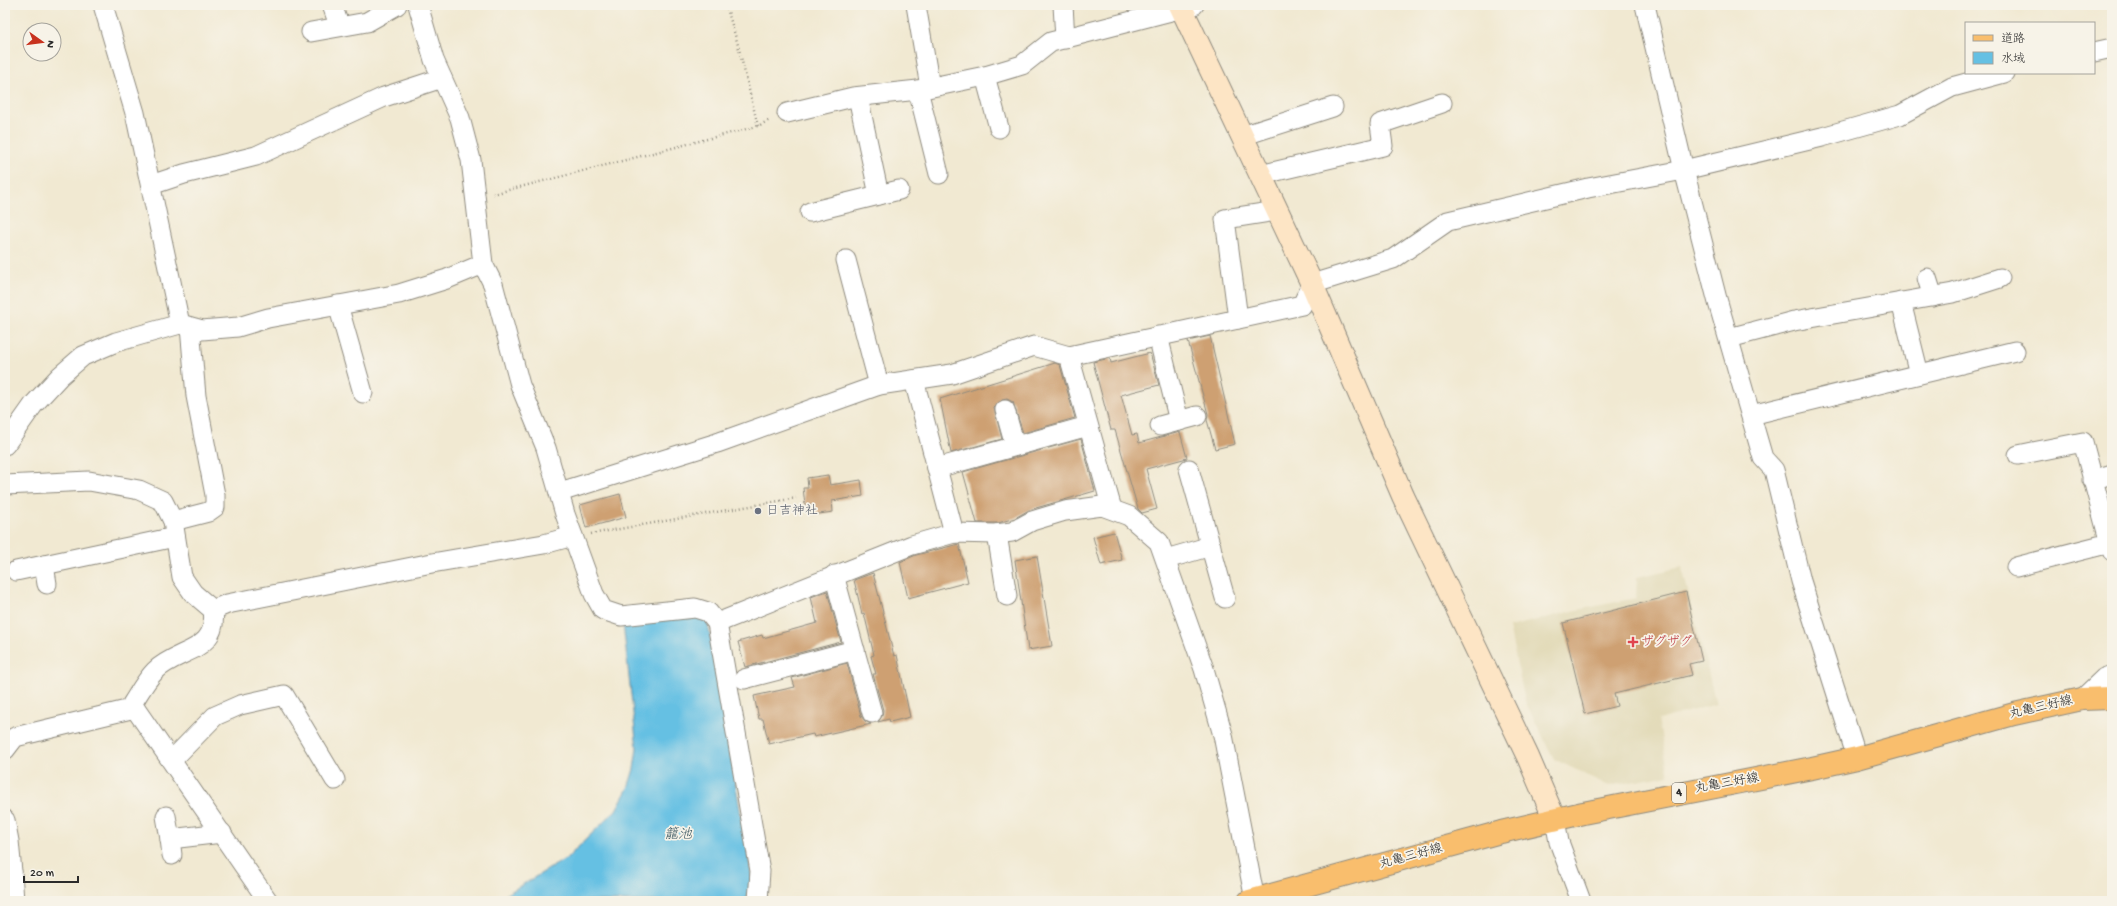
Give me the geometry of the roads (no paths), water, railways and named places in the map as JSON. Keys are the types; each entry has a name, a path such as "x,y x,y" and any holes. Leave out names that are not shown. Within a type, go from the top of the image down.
{"main road":[{"name":"丸亀三好線","path":"1262,899 1500,832 1703,788 1857,758 2014,714 2082,699 2112,698"}],"street":[{"path":"16,572 46,575 174,529 215,507 215,495 196,396 185,325 150,185 135,113 102,5"},
{"path":"332,5 339,26"},
{"path":"310,32 367,22 397,5"},
{"path":"418,5 434,60 460,118 471,160 477,198 483,264 493,284 520,385 546,448 573,536 594,594 603,610 620,616 695,608 708,612 717,623 760,871 758,901"},
{"path":"916,5 924,89 939,174"},
{"path":"1062,5 1065,39"},
{"path":"1645,5 1684,170 1728,338 1763,458 1774,470 1801,581 1857,758"},
{"path":"787,113 858,97 924,89 985,76 1022,65 1051,42 1185,6 1242,136 1312,284 1403,496 1528,757 1555,820 1560,842 1581,901"},
{"path":"2095,52 2112,48"},
{"path":"560,492 717,443 879,385 952,374 1034,346 1069,356 1302,305 1312,284 1393,258 1448,221 1588,188 1684,170 1822,136 1900,115 1952,87 2000,74"},
{"path":"985,76 999,128"},
{"path":"150,185 184,174 256,156 384,97 442,78"},
{"path":"858,97 879,195"},
{"path":"1260,175 1383,146 1380,124 1442,103"},
{"path":"1242,136 1333,107"},
{"path":"810,212 899,190"},
{"path":"1238,319 1225,219 1277,211"},
{"path":"846,260 871,322 879,385"},
{"path":"5,445 34,404 60,376 83,356 116,342 185,325 202,330 238,327 268,318 398,294 447,279 483,264"},
{"path":"1927,278 1933,297"},
{"path":"1728,338 1794,321 1953,293 2000,278"},
{"path":"1901,302 1919,374"},
{"path":"338,305 363,393"},
{"path":"1158,336 1188,418 1160,426"},
{"path":"1751,415 2015,351"},
{"path":"1069,356 1112,509"},
{"path":"914,380 954,533"},
{"path":"1005,410 1015,446"},
{"path":"937,468 1088,426"},
{"path":"2016,567 2111,547 2083,442 2018,455"},
{"path":"1189,469 1225,598"},
{"path":"2092,480 2112,474"},
{"path":"5,485 89,481 139,490 163,501 174,529 182,577 193,593 213,610 215,623 208,639 189,652 170,660 155,671 132,704 268,901"},
{"path":"717,623 912,545 954,533 997,534 1012,532 1032,521 1065,511 1102,506 1129,516 1159,542 1204,668 1223,735 1262,899"},
{"path":"997,534 1007,596"},
{"path":"213,610 227,604 432,563 544,544 573,536"},
{"path":"1166,559 1210,546"},
{"path":"834,575 872,714"},
{"path":"744,679 855,650"},
{"path":"2082,699 2104,678 2112,675"},
{"path":"172,760 215,716 240,705 284,695 335,780"},
{"path":"5,750 15,737 135,708"},
{"path":"166,816 171,847 222,833"},
{"path":"5,820 9,841 8,873 14,901"}],"water":[{"name":"籠池","path":"696,610 707,618 752,879 746,901 495,901 567,858 616,810 628,788 634,769 637,748 623,623"}],"place":[{"name":"日吉神社","path":"758,511"},
{"name":"ザグザグ","path":"1633,642"}]}
